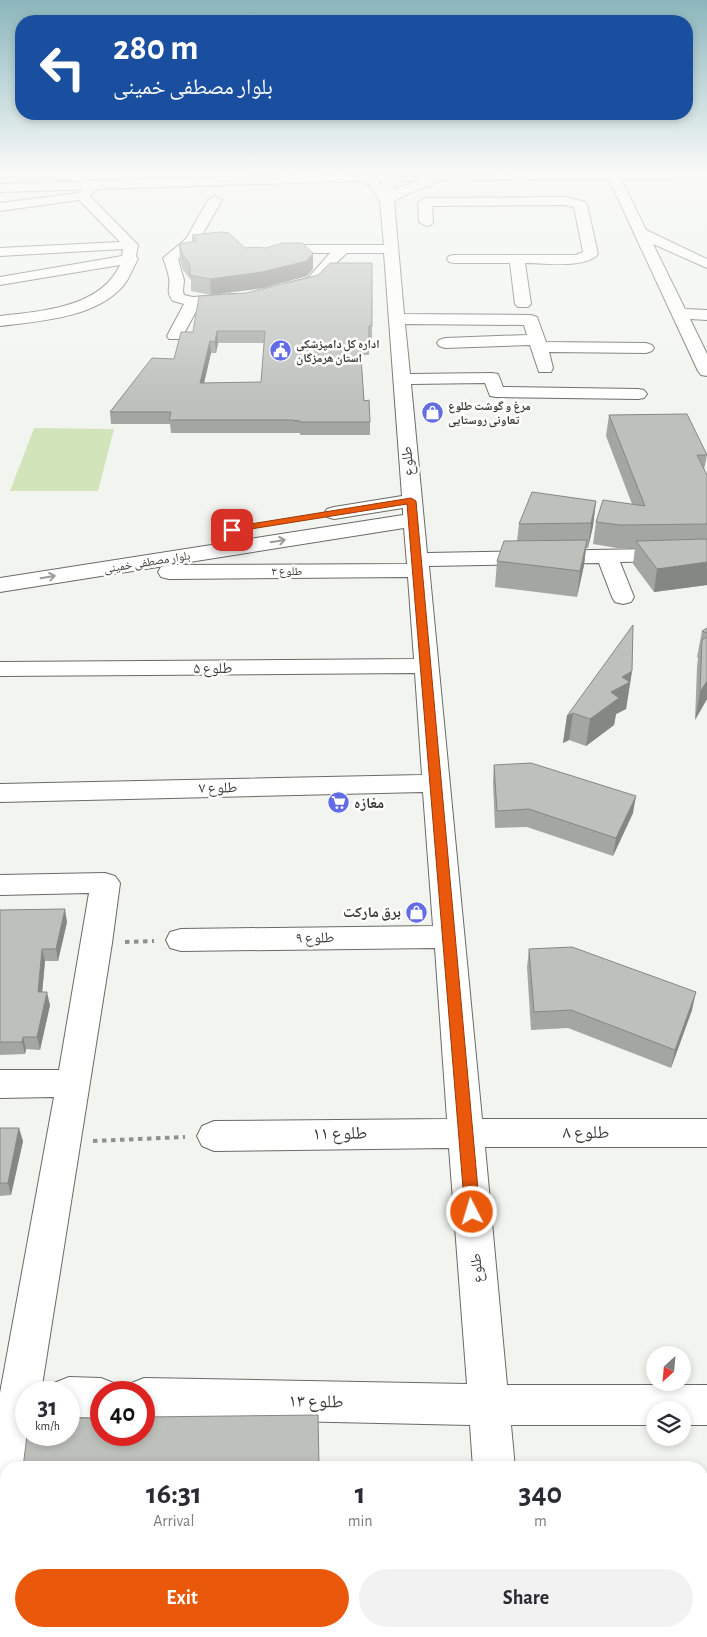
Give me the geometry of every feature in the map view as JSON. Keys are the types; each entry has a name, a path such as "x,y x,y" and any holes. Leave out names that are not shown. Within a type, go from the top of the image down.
{"street":[{"path":"128,248 131,252"},
{"path":"182,248 170,258 177,280 175,291 178,298 193,302 247,297"},
{"path":"454,259 578,259 592,254 591,248"},
{"path":"649,248 681,314 702,348 707,371"},
{"path":"675,248 707,264"},
{"path":"273,251 392,249"},
{"name":"طلوع","path":"392,249 412,510 493,1461"},
{"path":"272,291 313,280 322,272 326,264 342,250"},
{"path":"0,252 131,252"},
{"path":"0,281 131,252"},
{"path":"0,321 73,309 98,298 120,280 131,252"},
{"path":"517,259 523,304"},
{"path":"175,336 193,302"},
{"path":"681,314 707,315"},
{"path":"397,319 531,320 546,368"},
{"path":"444,343 646,348"},
{"path":"402,379 492,378 496,392 638,394"},
{"name":"بلوار مصطفی خمینی","path":"0,567 218,541 412,510"},
{"name":"بلوار مصطفی خمینی","path":"0,585 218,541"},
{"name":"طلوع ۳","path":"157,572 417,565 607,556 631,546 707,554"},
{"path":"607,556 623,597"},
{"name":"طلوع ۵","path":"0,669 426,666"},
{"name":"طلوع ۷","path":"0,793 436,784"},
{"path":"0,885 105,883 97,943 63,1142 18,1381"},
{"name":"طلوع ۹","path":"180,940 449,937"},
{"path":"0,1084 73,1083"},
{"name":"طلوع ۸","path":"466,1133 707,1133"},
{"name":"طلوع ۱۱","path":"214,1136 466,1133"},
{"path":"5,1461 15,1396"},
{"name":"طلوع ۱۳","path":"155,1398 489,1405 707,1405"}],"path":[{"path":"97,943 180,940"},
{"path":"63,1142 214,1136"}],"green space":[{"path":"34,428 114,429 98,491 10,491"}],"building":[{"path":"180,248 308,248 313,253 307,261 262,272 210,279 190,275 190,265"},
{"path":"330,263 372,263 372,326 369,326 369,343 360,343 364,401 369,400 370,422 169,420 171,412 110,412 152,358 174,359 181,332 193,332 199,296 246,293 318,275","holes":["217,331 265,331 261,382 200,383 210,341 215,342"]},
{"path":"687,414 707,455 697,455 707,475 707,524 620,525 596,522 603,500 645,506 609,415"},
{"path":"532,492 596,501 591,523 519,524"},
{"path":"707,539 707,562 657,569 636,541"},
{"path":"587,540 580,571 497,561 504,541"},
{"path":"633,625 632,671 622,677 630,682 611,692 619,698 590,719 573,713 567,716"},
{"path":"707,637 707,681 700,692 702,640"},
{"path":"531,763 636,796 616,838 529,809 497,811 494,765"},
{"path":"65,909 56,949 42,949 38,992 47,992 37,1037 23,1037 22,1042 0,1042 0,910"},
{"path":"572,947 696,992 675,1050 571,1010 534,1012 529,949"},
{"path":"0,1128 19,1128 8,1183 0,1183"},
{"path":"318,1415 319,1461 24,1461 26,1446 80,1446 80,1418 90,1418 90,1446 155,1446 155,1417"}],"place":[{"name":"اداره کل دامپزشکی استان هرمزگان","path":"280,351"},
{"name":"مرغ و گوشت طلوع تعاونی روستایی","path":"432,413"},
{"name":"مغازه","path":"338,803"},
{"name":"برق مارکت","path":"417,912"}],"route":[{"path":"232,530 411,501 472,1212"}]}
